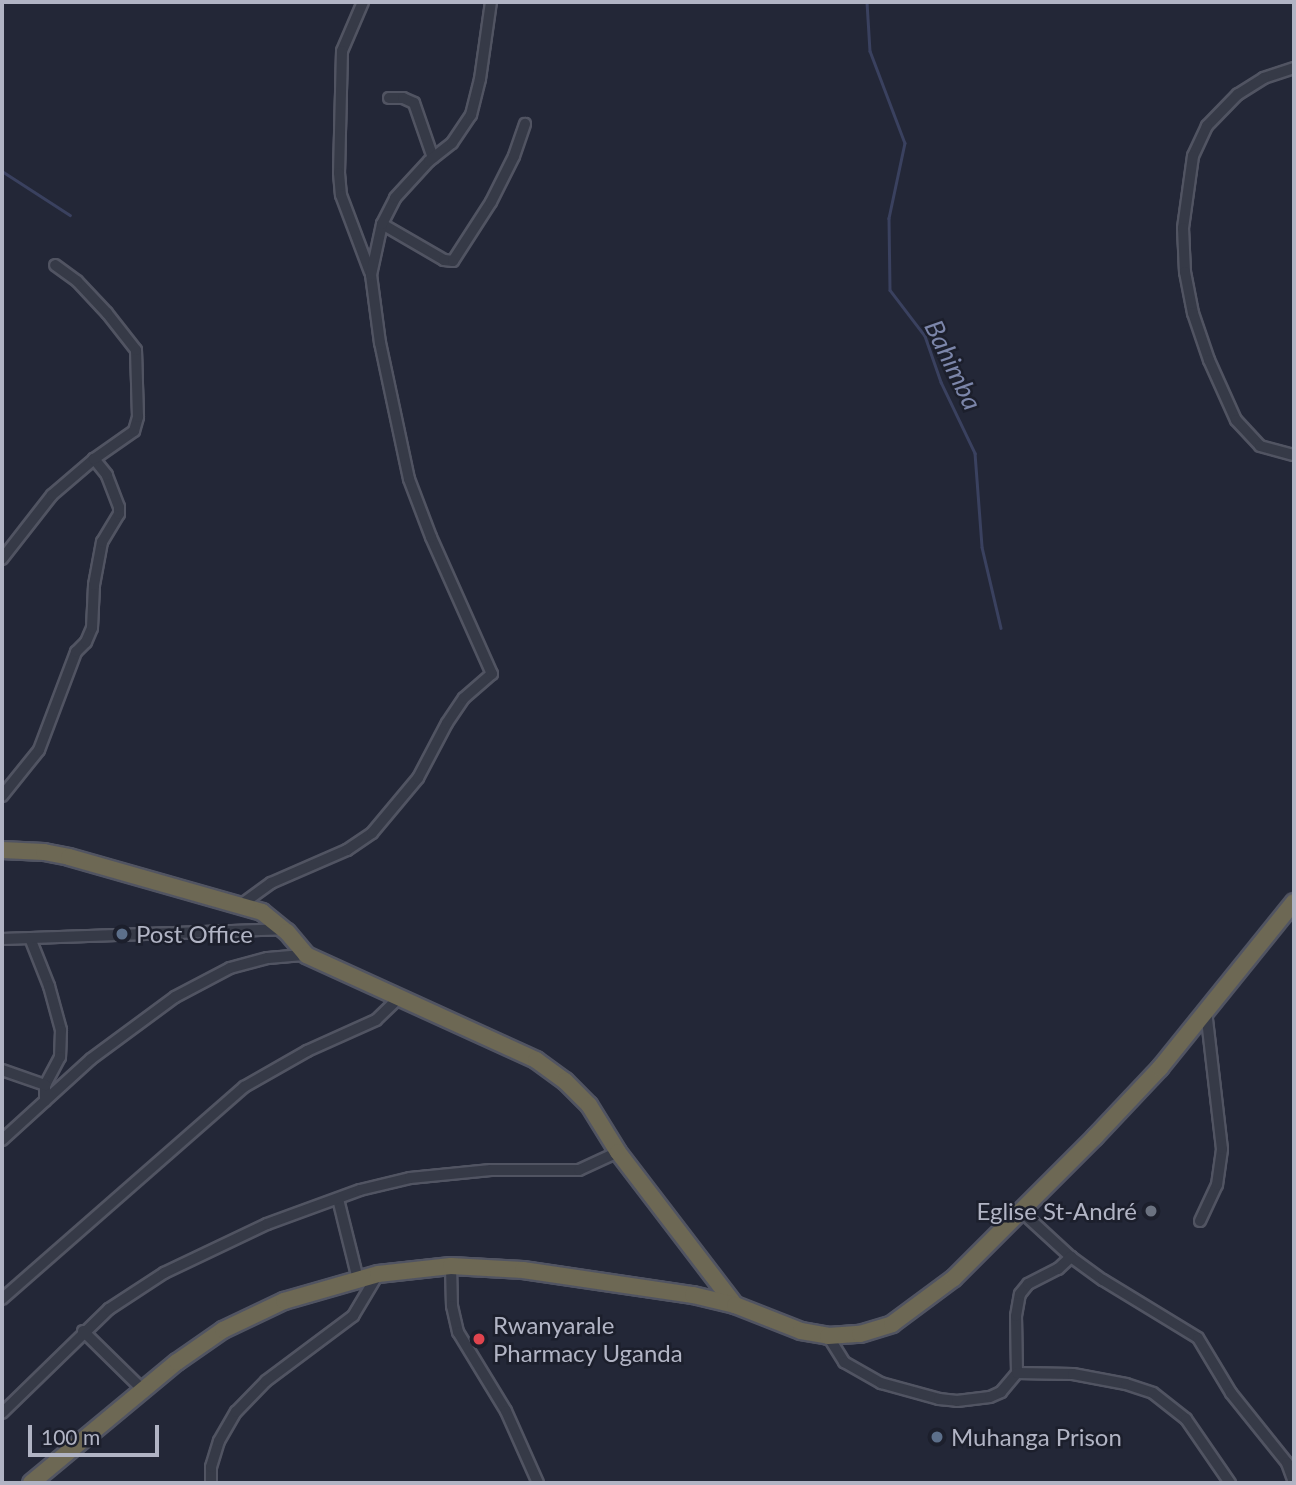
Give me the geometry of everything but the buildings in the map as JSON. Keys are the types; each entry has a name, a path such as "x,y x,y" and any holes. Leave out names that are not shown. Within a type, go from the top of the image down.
{"highway":[{"path":"2,850 44,852 69,857 242,904 262,912 284,929 306,955 514,1049 554,1071 589,1105 618,1152 735,1305"},
{"path":"31,1483 201,1344 245,1318 284,1301 378,1274 451,1266 564,1275 693,1295 735,1305 801,1331 828,1336 860,1334 892,1324 954,1278 1022,1212 1160,1068 1294,902"}],"street":[{"path":"242,904 271,883 347,850 372,833 418,778 447,723 464,698 492,674 431,537 409,479 380,343 371,275 341,195 339,173 342,51 363,2"},
{"path":"371,275 382,225 395,198 433,158 452,143 476,100 491,2"},
{"path":"1294,68 1264,78 1238,94 1207,126 1193,156 1184,228 1185,272 1193,313 1231,409 1250,437 1260,446 1294,456"},
{"path":"389,98 403,98 414,103 433,158"},
{"path":"382,225 444,260 453,261 491,202 514,156 525,124"},
{"path":"2,559 52,495 94,459 134,431 138,417 136,350 77,281 55,265"},
{"path":"2,796 39,750 76,652 86,642 92,628 94,585 102,542 119,514 107,475 94,459"},
{"path":"2,939 284,929"},
{"path":"30,938 49,986 61,1030 60,1056 46,1085 46,1101"},
{"path":"2,1140 121,1036 205,979 256,961 306,955"},
{"path":"2,1299 244,1087 307,1051 376,1020 390,1010 400,997"},
{"path":"1200,1221 1217,1185 1222,1149 1206,1010"},
{"path":"2,1070 46,1085"},
{"path":"2,1413 83,1331 109,1309 164,1273 257,1229 387,1183 430,1175 491,1170 579,1170 618,1152"},
{"path":"338,1199 358,1279"},
{"path":"1022,1212 1071,1257 1198,1338 1231,1393 1290,1463 1294,1482"},
{"path":"828,1336 836,1353 856,1371 892,1387 957,1401 990,1397 1001,1392 1017,1373 1016,1316 1020,1294 1027,1284 1061,1267 1071,1257"},
{"path":"451,1266 452,1306 458,1332 506,1411 538,1483"},
{"path":"211,1483 219,1441 236,1412 266,1381 353,1316 378,1274"},
{"path":"83,1331 143,1390"},
{"path":"1017,1373 1073,1374 1119,1382 1153,1393 1186,1419 1230,1483"}],"waterway":[{"name":"Bahimba","path":"867,2 870,51 905,143 889,218 890,290 925,336 941,382 975,453 982,547 1001,628"},
{"path":"2,171 70,215"}],"place":[{"name":"Post Office","path":"122,934"},
{"name":"Eglise St-André","path":"1151,1211"},
{"name":"Rwanyarale Pharmacy Uganda","path":"479,1339"},
{"name":"Muhanga Prison","path":"937,1437"}]}
